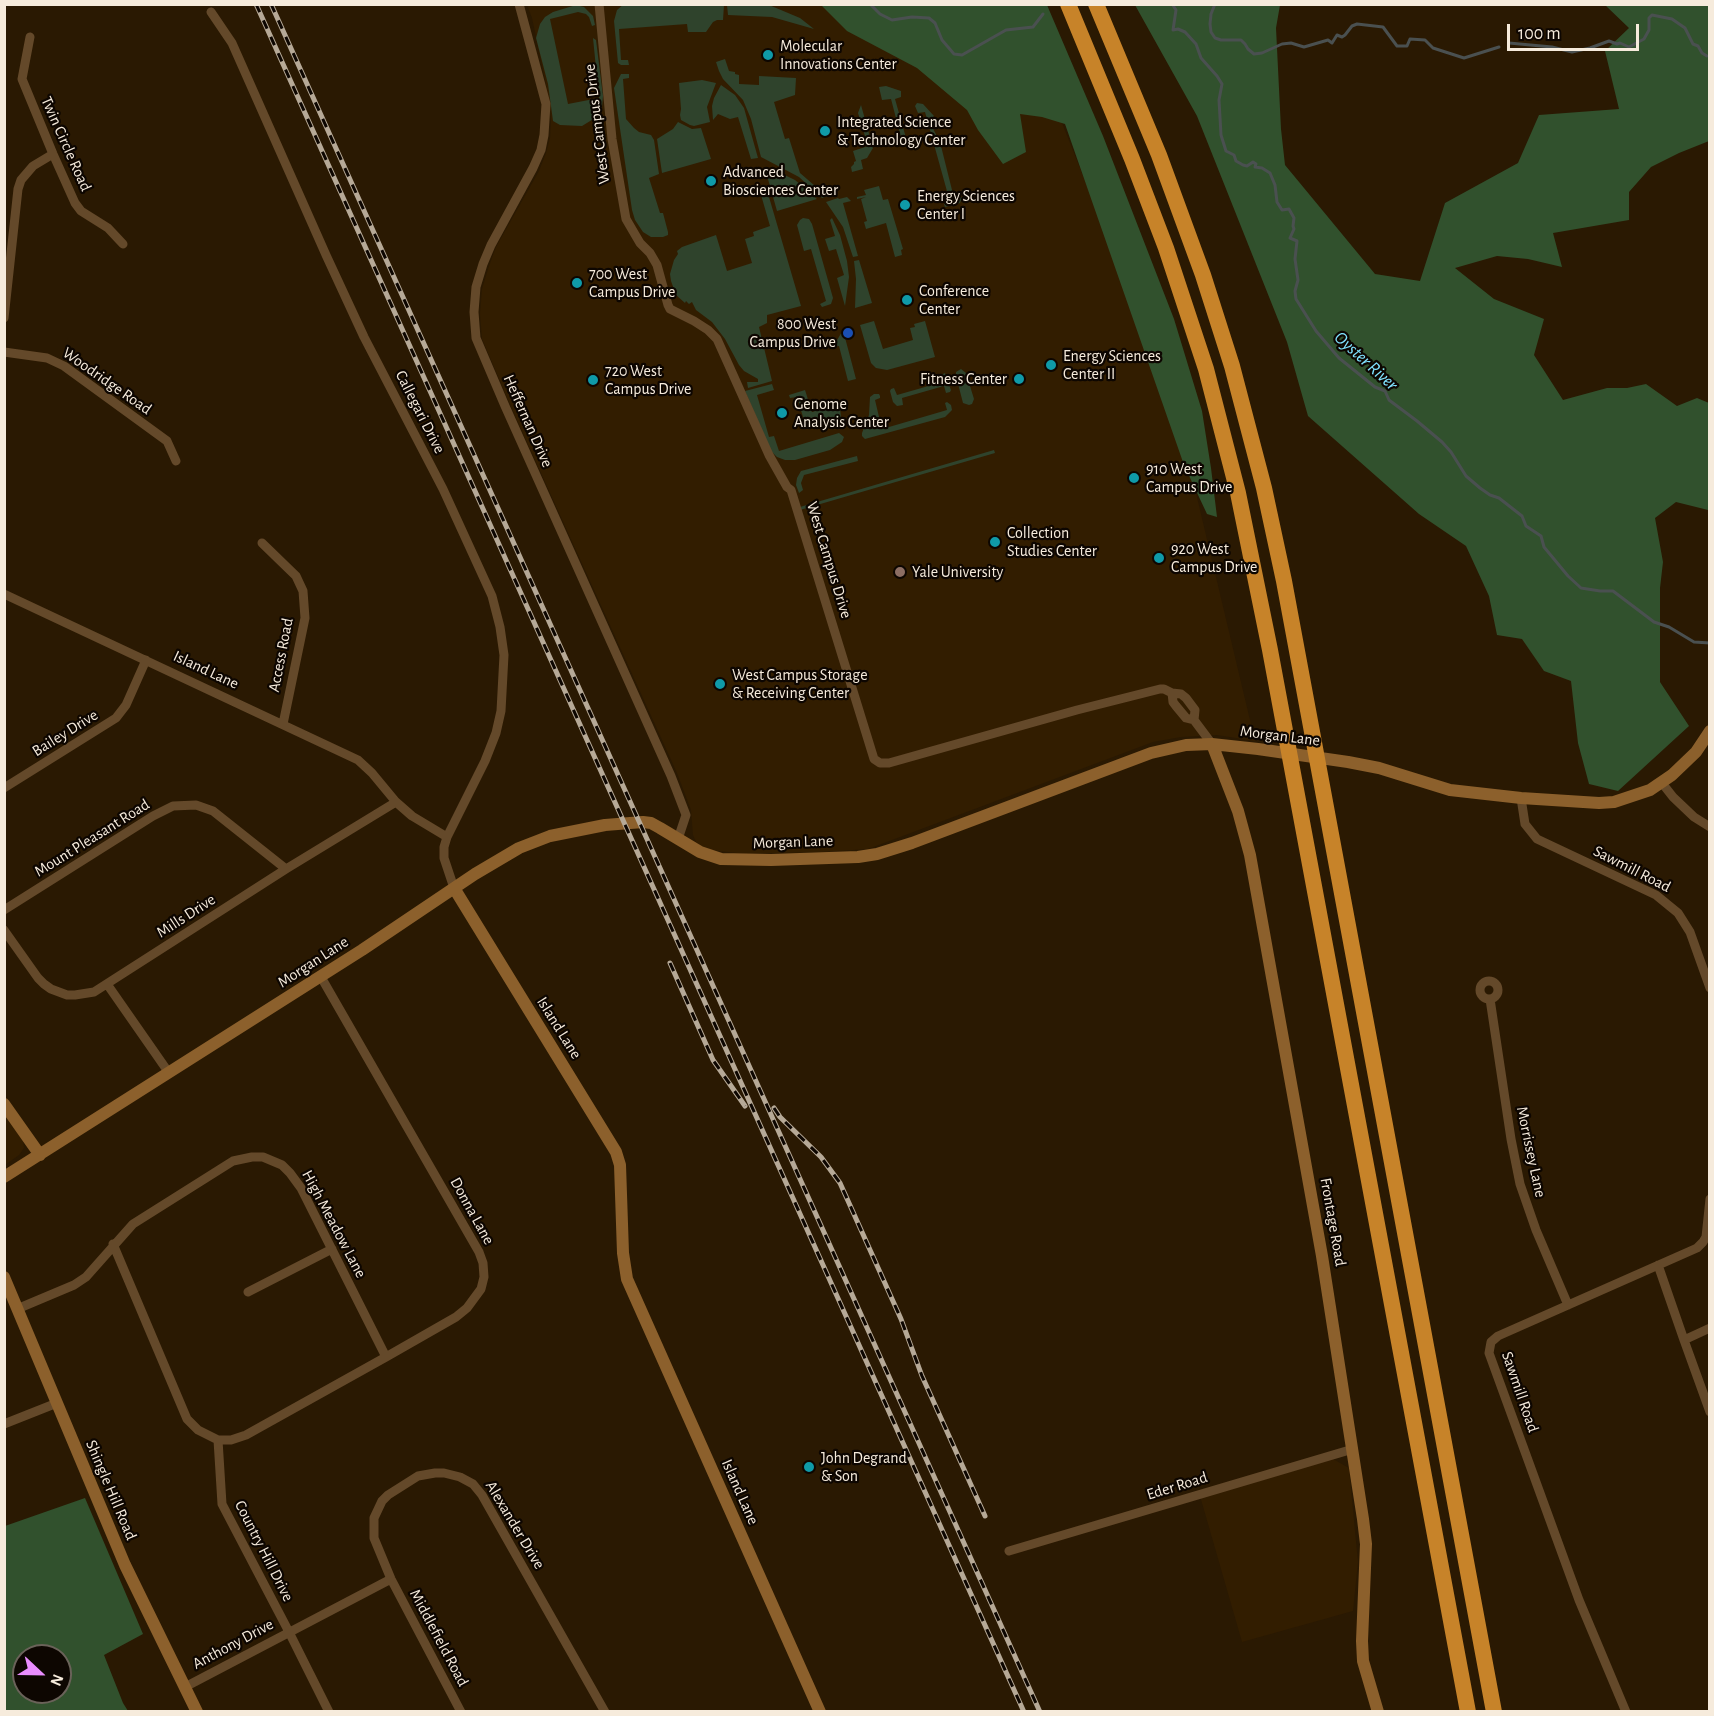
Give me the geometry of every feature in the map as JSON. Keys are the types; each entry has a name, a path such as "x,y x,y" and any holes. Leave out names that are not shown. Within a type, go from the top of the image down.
{"highway":[{"path":"1068,4 1132,159 1177,279 1209,380 1239,493 1269,639 1468,1712"},
{"path":"1096,4 1159,155 1200,265 1232,366 1264,488 1288,602 1494,1712"}],"street":[{"name":"Heffernan Drive","path":"519,4 546,104 544,135 541,150 533,168 483,264 476,287 474,312 476,338 509,417 671,776 686,815 678,839"},
{"name":"West Campus Drive","path":"599,4 612,139 626,219 657,265 670,309 694,321 717,339 769,455 791,490 872,753 877,762 889,763 1160,689 1181,694 1186,698 1195,710 1194,720 1212,744"},
{"name":"Callegari Drive","path":"211,12 232,44 364,337 443,489 492,596 504,655 501,711 496,733 485,761 447,837"},
{"name":"Twin Circle Road","path":"30,37 22,79 75,203 81,211 108,228 123,244"},
{"path":"4,318 18,189 21,180 33,166 53,154"},
{"name":"Woodridge Road","path":"4,352 47,358 64,366 167,441 176,461"},
{"name":"Access Road","path":"262,543 296,576 303,591 305,618 283,724"},
{"name":"Island Lane","path":"4,594 358,760 412,816 447,837 444,858 454,888 616,1152 620,1165 623,1253 627,1279 820,1712"},
{"name":"Bailey Drive","path":"4,788 116,718 126,705 146,660"},
{"name":"Morgan Lane","path":"4,1177 321,977 454,888 519,848 564,833 605,825 643,822 651,823 709,856 728,860 771,861 858,857 877,854 912,843 1151,753 1186,745 1212,744 1348,762 1379,768 1450,790 1521,798 1614,802 1637,796 1662,783 1688,762 1710,731"},
{"name":"Frontage Road","path":"1212,744 1238,811 1250,855 1322,1257 1359,1484 1366,1544 1363,1661 1378,1712"},
{"path":"1662,783 1694,817 1710,827"},
{"name":"Sawmill Road","path":"1521,798 1525,824 1537,839 1656,895 1678,913 1690,932 1710,988"},
{"name":"Mills Drive","path":"4,930 38,978 51,989 67,995 94,992 286,869 396,802"},
{"name":"Mount Pleasant Road","path":"4,910 153,816 173,806 196,805 213,811 286,869"},
{"name":"Donna Lane","path":"218,1440 231,1440 246,1435 456,1317 467,1308 482,1289 483,1263 479,1252 321,977"},
{"path":"107,984 170,1072"},
{"name":"Morrissey Lane","path":"1490,999 1520,1184 1536,1230 1568,1305"},
{"path":"4,1104 40,1155"},
{"name":"High Meadow Lane","path":"17,1309 74,1285 86,1277 133,1224 233,1161 263,1157 290,1173 301,1188 386,1357"},
{"name":"Sawmill Road","path":"1626,1712 1579,1600 1489,1353 1491,1342 1498,1336 1693,1250 1703,1242 1707,1232 1710,1199"},
{"path":"113,1244 187,1419 198,1430 218,1440"},
{"path":"248,1292 332,1249"},
{"path":"1658,1265 1710,1412"},
{"name":"Shingle Hill Road","path":"4,1277 125,1565 197,1712"},
{"path":"1684,1340 1710,1328"},
{"path":"4,1424 57,1403"},
{"name":"Country Hill Drive","path":"218,1440 222,1504 329,1712"},
{"name":"Eder Road","path":"1009,1551 1353,1449"},
{"name":"Alexander Drive","path":"391,1579 374,1538 374,1518 382,1502 395,1489 418,1476 444,1473 468,1480 482,1495 605,1712"},
{"name":"Anthony Drive","path":"185,1687 391,1579"},
{"name":"Middlefield Road","path":"391,1579 461,1712"}],"shaded area":[{"name":"Yale University","path":"527,5 1015,5 1176,409 1255,741 1217,735 1181,737 1153,742 868,849 746,854 710,850 696,842 693,835 691,810 677,773 482,339 480,314 482,289 489,266 496,247 539,171 550,138 549,99 532,18"},
{"path":"4,1115 23,1140 24,1148 19,1155 5,1165"},
{"path":"1333,1459 1349,1468 1358,1562 1353,1611 1242,1642 1200,1496"}],"green space":[{"path":"624,4 724,5 723,20 713,22 706,32 688,32 687,24 619,29 621,60 628,60 629,65 621,65 618,63 614,21 617,10"},
{"path":"576,5 584,7 593,16 595,25 592,26 586,14 578,12 550,19 568,104 599,98 593,38 596,40 603,96 602,107 595,118 582,126 560,125 553,121 548,84 536,38 540,24 545,17"},
{"path":"727,5 769,5 800,18 814,29 772,17 728,15"},
{"path":"821,5 1047,5 1103,136 1174,319 1202,411 1217,517 1207,514 1184,465 1065,124 1042,117 1020,114 1026,152 1003,164 978,130 967,110 917,68 847,31"},
{"path":"1135,5 1280,5 1276,28 1285,165 1375,274 1420,281 1445,203 1518,163 1539,115 1619,109 1605,51 1629,28 1605,5 1709,5 1709,141 1651,167 1629,192 1629,220 1553,233 1562,267 1528,259 1497,256 1455,268 1494,299 1544,319 1534,355 1563,400 1607,388 1627,388 1646,384 1677,406 1697,398 1709,403 1708,510 1676,502 1655,518 1663,562 1660,588 1660,682 1689,726 1618,791 1589,784 1578,743 1571,681 1544,671 1522,639 1497,635 1489,596 1466,546 1419,514 1308,416 1287,342 1197,116"},
{"path":"725,59 729,71 739,75 739,84 759,85 759,76 796,78 795,95 774,102 785,139 789,138 800,173 822,192 836,188 837,193 822,198 799,177 761,157 751,119 743,100 723,79 719,71 716,62"},
{"path":"621,74 629,74 629,78 623,79 626,119 639,132 651,135 654,140 659,174 649,178 668,232 668,235 663,237 651,237 643,232 632,210 614,88"},
{"path":"702,80 716,83 707,107 710,122 694,126 681,120 679,83"},
{"path":"721,85 735,95 744,108 758,158 751,159 738,117 730,119 718,114 713,120 712,106"},
{"path":"886,86 901,91 901,97 895,99 908,145 903,145 891,99 882,100 879,87"},
{"path":"917,103 923,104 934,116 929,121 940,142 954,198 962,197 960,203 945,207 944,204 950,202 925,112 918,113 915,106"},
{"path":"861,105 873,148 867,158 861,160 863,169 852,172 851,167 856,161 853,151 868,146 858,113"},
{"path":"678,122 692,129 701,128 711,159 662,173 657,139 673,129"},
{"path":"770,168 795,180 817,199 777,211 766,172"},
{"path":"879,186 883,200 888,199 903,249 901,250 902,255 895,257 886,223 866,229 864,222 867,221 861,199 866,197 857,199 857,197 866,195 864,190"},
{"path":"764,187 766,197 769,197 801,306 767,315 767,323 759,327 772,381 748,388 747,382 758,382 758,379 744,371 739,365 725,339 712,322 696,310 692,302 689,304 686,301 685,303 676,295 670,274 678,254 677,251 682,247 716,235 727,271 752,263 745,239 754,236 753,232 770,226 759,188"},
{"path":"847,197 851,201 843,203 858,256 853,257 843,227 826,202"},
{"path":"803,218 809,219 812,224 833,298 831,304 822,307 820,304 826,301 811,249 804,251 797,225"},
{"path":"832,218 840,235 847,261 849,277 845,306 837,278 844,275 836,249 829,251 825,239 835,236 830,220"},
{"path":"859,260 872,303 855,308 854,261"},
{"path":"874,321 883,349 913,340 910,328 915,327 914,324 925,321 935,357 887,370 876,368 871,363 860,325"},
{"path":"843,330 856,379 848,381 839,346 833,347"},
{"path":"961,369 966,373 974,399 969,405 963,403 956,376 956,372"},
{"path":"945,373 950,392 946,393 944,386 902,398 903,405 897,406 893,402 891,389 894,388 897,395 942,382 941,375"},
{"path":"772,384 774,390 757,395 769,437 774,436 779,451 839,433 844,437 842,442 830,450 795,460 777,457 771,451 745,391"},
{"path":"805,390 812,412 836,405 840,408 841,417 806,427 797,397 790,398 789,395"},
{"path":"874,394 880,396 875,400 880,421 889,427 947,410 945,403 947,402 951,405 952,410 945,417 865,439 862,433 869,415 870,397"},
{"path":"994,450 995,453 793,512 800,507"},
{"path":"857,456 858,461 804,475 801,483 803,490 799,493 796,485 801,471"},
{"path":"85,1498 143,1634 104,1655 128,1711 5,1711 5,1526"}],"waterway":[{"name":"Oyster River","path":"870,4 880,14 892,20 912,17 929,18 935,23 942,40 954,54 962,55 1006,30 1033,27 1043,14"},
{"name":"Oyster River","path":"1172,4 1176,10 1173,30 1178,29 1185,32 1196,44 1201,58 1222,84 1219,100 1221,135 1226,151 1234,155 1236,161 1243,165 1247,166 1253,162 1256,164 1255,167 1270,173 1275,185 1277,202 1282,210 1289,209 1294,218 1294,229 1290,238 1297,241 1296,299 1316,331 1339,358 1375,387 1385,391 1389,400 1442,442 1466,476 1522,516 1526,526 1541,536 1544,547 1581,588 1613,591 1654,622 1669,627 1694,642 1710,643"},
{"path":"1215,4 1210,24 1215,38 1241,40 1254,54 1282,44 1291,43 1304,47 1328,40 1332,43 1337,35 1342,37 1357,24 1383,27 1397,46 1407,46 1410,39 1425,40 1433,48 1464,58 1499,47"},
{"path":"1509,43 1552,47 1572,52 1609,41 1629,47 1644,39 1649,30 1649,18 1652,15 1672,19 1685,28 1693,44 1707,56"}],"railway":[{"path":"256,4 1024,1712"},
{"path":"271,4 1040,1712"},
{"path":"670,963 713,1060 745,1106"},
{"path":"774,1108 780,1117 821,1157 840,1183 901,1319 922,1376 985,1516"}],"place":[{"name":"Molecular Innovations Center","path":"768,55"},
{"name":"Integrated Science & Technology Center","path":"825,131"},
{"name":"Advanced Biosciences Center","path":"711,181"},
{"name":"Energy Sciences Center I","path":"905,205"},
{"name":"700 West Campus Drive","path":"577,283"},
{"name":"Conference Center","path":"907,300"},
{"name":"800 West Campus Drive","path":"848,333"},
{"name":"Energy Sciences Center II","path":"1051,365"},
{"name":"Fitness Center","path":"1019,379"},
{"name":"720 West Campus Drive","path":"593,380"},
{"name":"Genome Analysis Center","path":"782,413"},
{"name":"910 West Campus Drive","path":"1134,478"},
{"name":"Collection Studies Center","path":"995,542"},
{"name":"920 West Campus Drive","path":"1159,558"},
{"name":"Yale University","path":"900,572"},
{"name":"West Campus Storage & Receiving Center","path":"720,684"},
{"name":"John Degrand & Son","path":"809,1467"}]}
